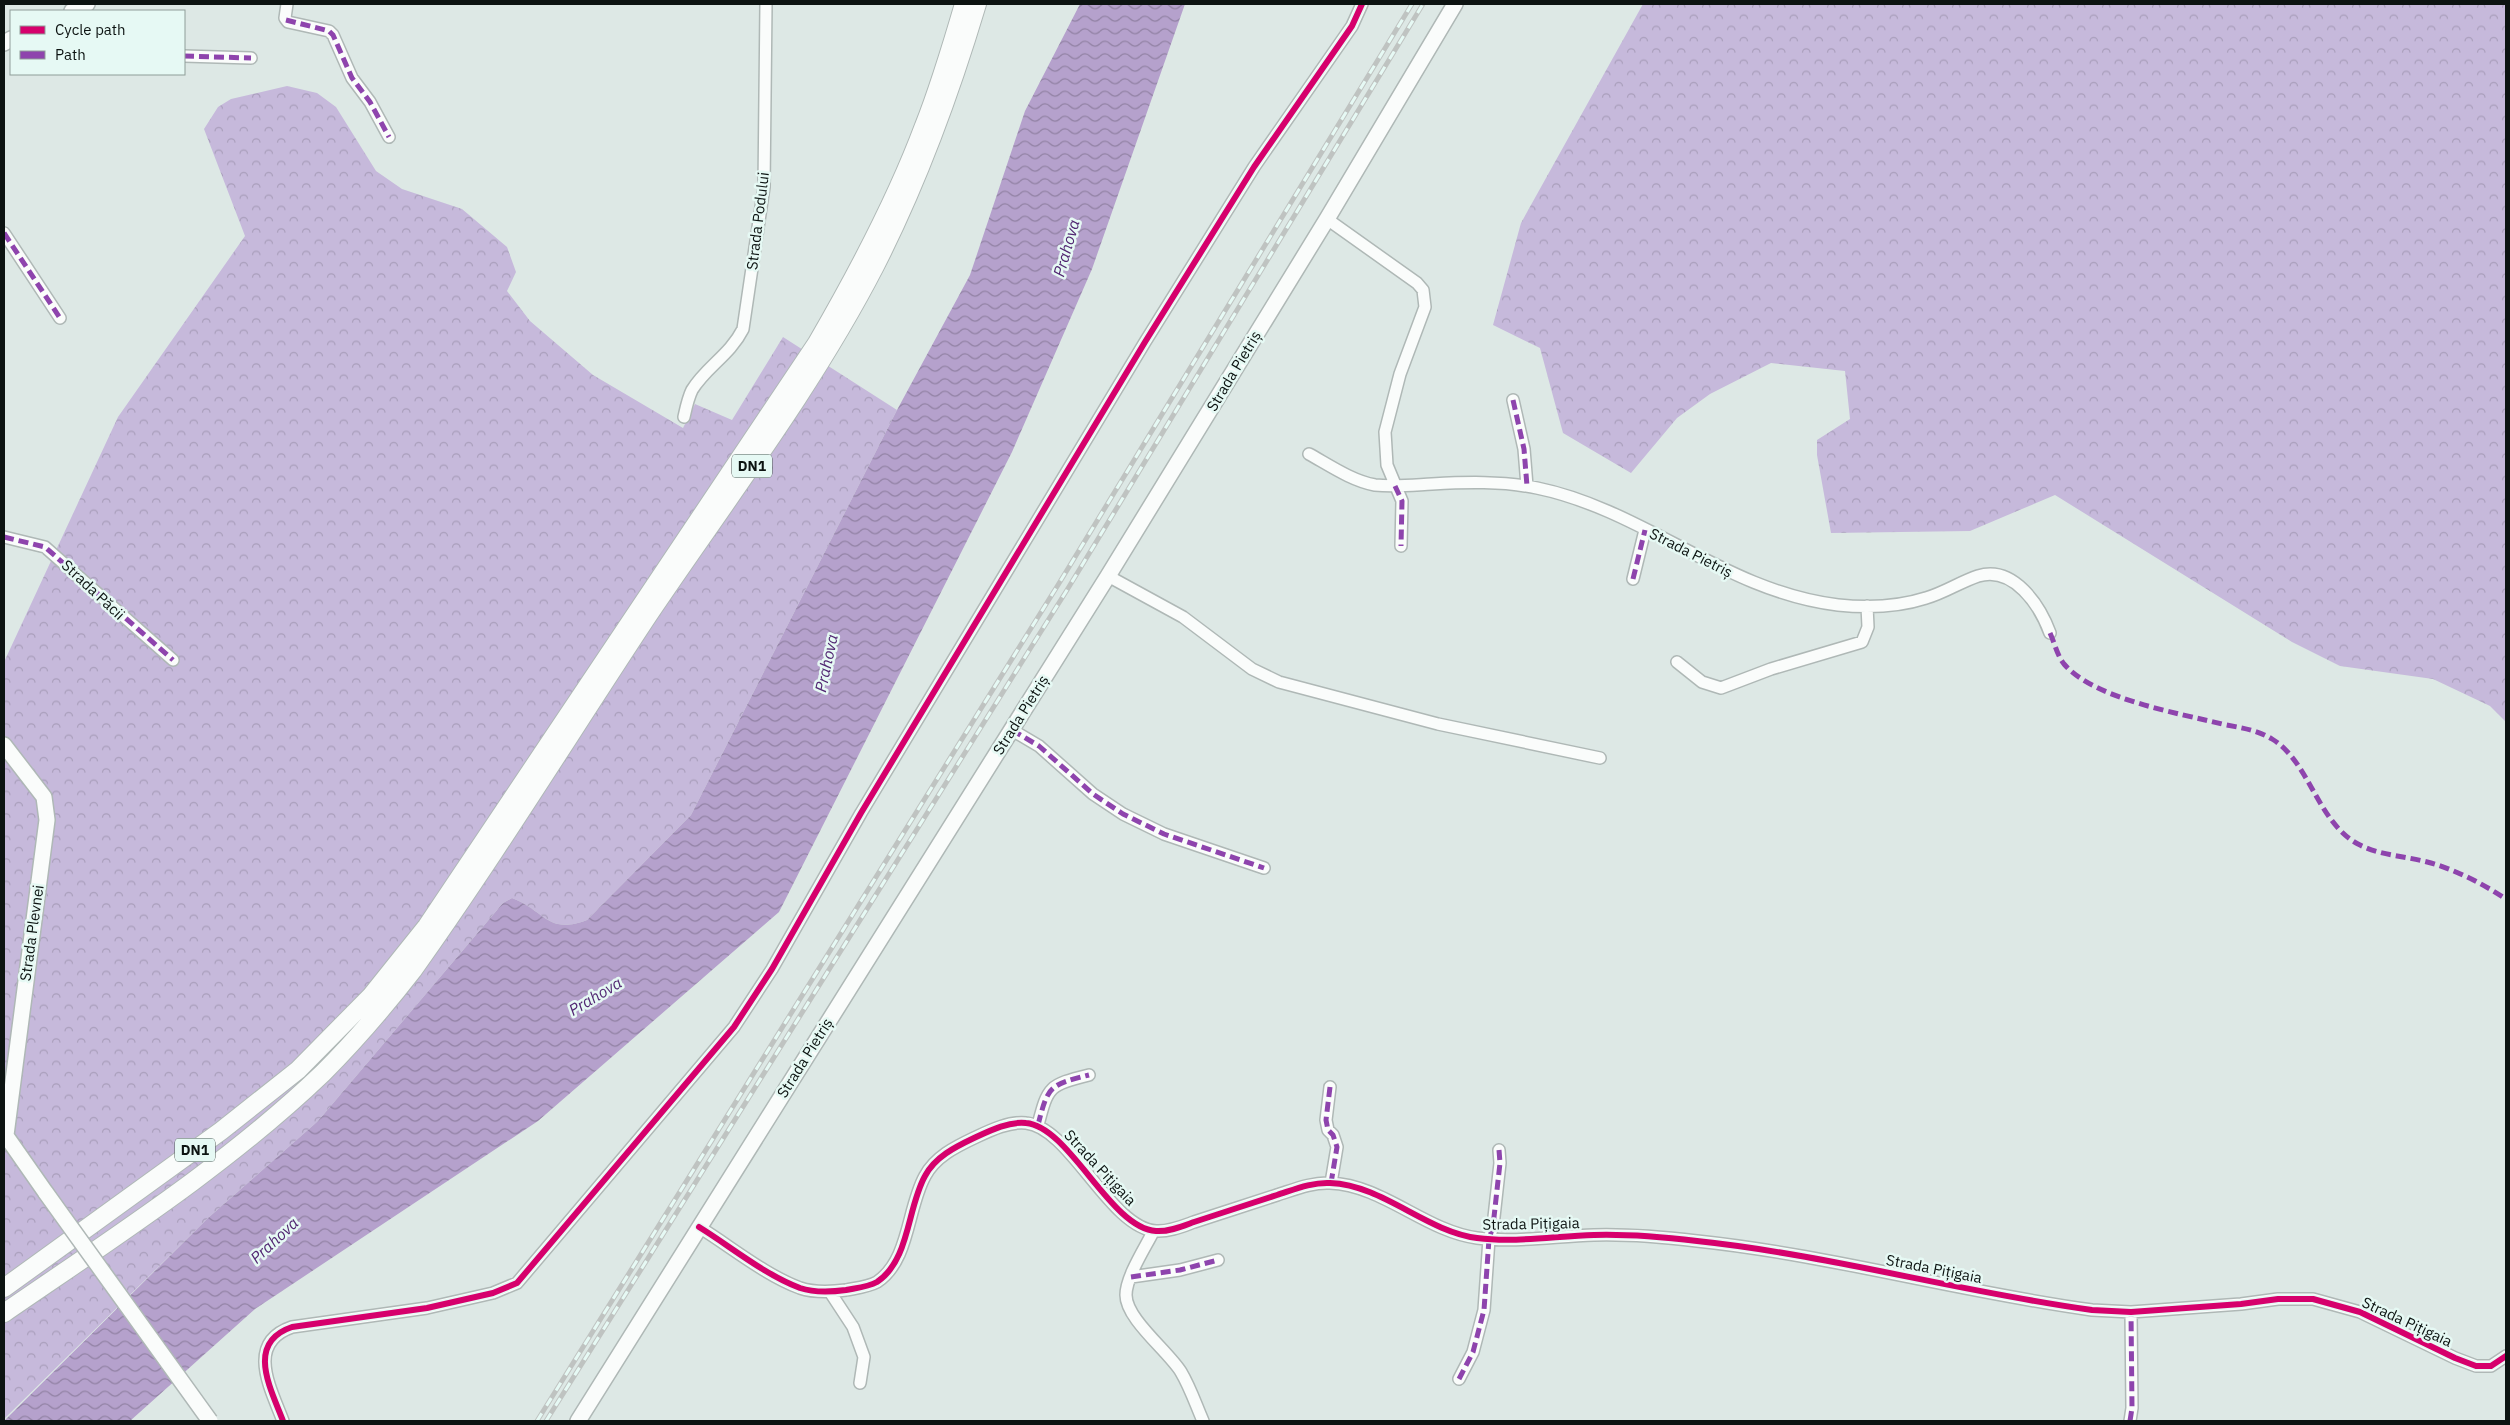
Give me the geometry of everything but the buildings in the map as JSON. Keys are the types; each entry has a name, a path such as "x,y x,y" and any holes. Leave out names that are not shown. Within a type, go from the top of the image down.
{"highway":[{"name":"DN1","path":"4,1288 221,1131 298,1070 371,996 427,926 822,335 872,242 924,128 964,4"},
{"name":"DN1","path":"4,1312 189,1183 281,1111 347,1048 413,970 648,615 775,431 856,301 907,200 937,128 977,4"}],"main road":[{"path":"74,10 87,4"},
{"name":"Strada Pietriș","path":"578,1421 1108,576 1327,219 1455,4"},
{"name":"Strada Plevnei","path":"4,745 44,797 47,820 5,1134"},
{"path":"5,1134 210,1421"}],"street":[{"path":"287,4 285,18 288,22 329,31 333,35 352,78 370,102 389,137"},
{"name":"Strada Podului","path":"684,417 691,392 696,384 732,348 743,329 764,187 766,4"},
{"path":"282,1421 264,1360 265,1350 276,1334 292,1327 427,1308 493,1293 517,1283 734,1027 772,969 861,813 1150,334 1254,167 1352,26 1362,4"},
{"path":"185,56 251,58"},
{"path":"1327,219 1418,283 1425,299 1386,424 1387,465 1402,501 1400,546"},
{"path":"4,233 60,318"},
{"path":"1513,400 1524,449 1527,486"},
{"name":"Strada Pietriș","path":"1309,454 1357,479 1374,484 1395,486 1464,482 1527,486 1564,494 1645,530 1718,568 1783,594 1814,602 1867,606 1917,601 1980,575 1998,575 2009,580 2028,595 2038,607 2050,634"},
{"path":"1633,579 1645,530"},
{"name":"Strada Păcii","path":"4,537 45,547 173,660"},
{"path":"1108,576 1183,617 1252,669 1279,682 1438,724 1600,758"},
{"path":"1677,662 1713,687 1729,686 1771,670 1862,642 1868,627 1867,606"},
{"path":"1012,730 1039,746 1093,794 1123,814 1164,834 1264,868"},
{"path":"699,1227 780,1278 800,1288 830,1292 868,1286 878,1281 888,1270 903,1241 924,1176 944,1154 997,1128 1015,1123 1038,1125 1049,1090 1062,1083 1088,1075"},
{"path":"1330,1087 1326,1120 1328,1130 1333,1135 1337,1147 1331,1183"},
{"name":"Strada Pițigaia","path":"1038,1125 1059,1142 1114,1204 1129,1218 1153,1232 1180,1227 1305,1186 1331,1183 1364,1191 1446,1229 1471,1237 1489,1239 1598,1235 1698,1241 1768,1251 2065,1306 2131,1312 2241,1304 2278,1299 2313,1298 2360,1312 2455,1358 2476,1366 2491,1366 2506,1356"},
{"path":"1459,1379 1473,1352 1484,1310 1489,1239 1493,1226 1500,1163 1498,1150"},
{"path":"1153,1232 1130,1276 1125,1296 1132,1315 1172,1358 1182,1374 1203,1421"},
{"path":"1130,1276 1180,1270 1218,1260"},
{"path":"830,1292 853,1327 864,1357 860,1383"},
{"path":"2130,1421 2132,1408 2131,1312"}],"green space":[{"path":"1643,4 2506,4 2506,722 2490,706 2433,679 2340,666 2292,642 2055,495 1970,531 1831,533 1817,455 1817,440 1850,419 1845,371 1771,363 1710,394 1677,418 1631,473 1563,433 1540,348 1493,325 1521,223"},
{"path":"287,86 317,93 336,107 376,171 402,189 462,209 507,247 516,272 507,291 530,321 593,375 683,428 695,404 732,420 783,337 897,410 691,815 587,920 563,925 547,919 512,898 503,903 318,1121 208,1218 4,1419 4,662 118,417 245,236 204,129 218,107 231,99"}],"water":[{"name":"Prahova","path":"1080,4 1185,4 1092,269 1012,452 779,912 538,1121 255,1309 130,1421 4,1421 208,1218 318,1121 503,903 512,898 547,919 563,925 587,920 691,815 897,410 970,275 1025,111"}],"railway":[{"path":"537,1421 1058,585 1412,4"},
{"path":"546,1421 1067,590 1423,4"}],"marked path":[{"path":"286,20 329,31 333,35 352,78 370,102 389,137"},
{"path":"185,56 251,58"},
{"path":"4,233 60,318"},
{"path":"1513,400 1524,449 1527,486"},
{"path":"1395,486 1402,501 1401,546"},
{"path":"1633,579 1645,530"},
{"path":"4,537 45,547 173,660"},
{"path":"2050,633 2064,664 2095,687 2138,703 2248,729 2272,739 2285,749 2296,762 2333,822 2344,834 2358,844 2375,851 2441,866 2470,878 2506,899"},
{"path":"1012,730 1039,746 1093,794 1123,814 1164,834 1264,868"},
{"path":"1038,1125 1045,1102 1052,1089 1058,1085 1089,1075"},
{"path":"1330,1087 1326,1120 1328,1130 1333,1135 1337,1147 1331,1183"},
{"path":"1459,1379 1473,1352 1484,1310 1489,1239 1493,1226 1500,1163 1499,1150"},
{"path":"1131,1277 1180,1270 1218,1260"},
{"path":"2130,1421 2132,1408 2131,1312"}],"cycle path":[{"path":"283,1421 265,1368 265,1355 269,1344 278,1334 292,1327 427,1308 493,1293 517,1283 734,1027 772,969 861,813 1145,342 1254,167 1352,26 1362,4"},
{"path":"699,1227 774,1276 800,1288 829,1292 870,1285 877,1282 888,1272 896,1261 907,1233 919,1189 934,1163 953,1149 986,1132 1006,1125 1026,1123 1042,1129 1058,1141 1122,1213 1139,1226 1156,1231 1166,1231 1303,1187 1330,1183 1368,1191 1440,1227 1458,1234 1477,1238 1521,1240 1620,1235 1697,1241 1796,1255 1993,1294 2092,1310 2131,1312 2241,1304 2278,1299 2313,1299 2360,1312 2455,1358 2476,1366 2491,1366 2506,1356"}]}
